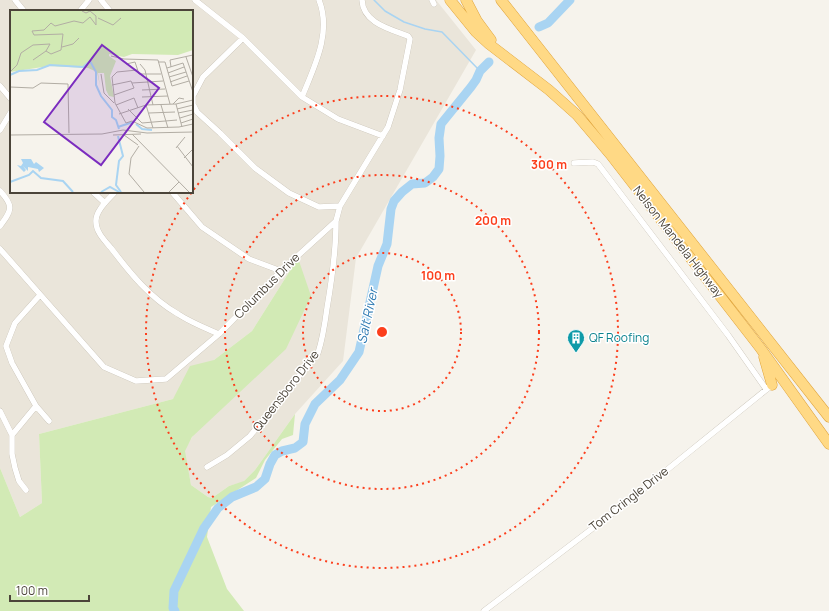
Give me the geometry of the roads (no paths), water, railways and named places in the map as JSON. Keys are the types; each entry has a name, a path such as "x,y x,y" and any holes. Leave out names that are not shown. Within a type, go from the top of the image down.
{"highway":[{"path":"450,0 476,32 508,58"},
{"path":"466,0 480,26 491,41 508,58"},
{"path":"501,0 525,30"},
{"path":"509,0 525,30"},
{"name":"Nelson Mandela Highway","path":"525,30 829,417"},
{"name":"Nelson Mandela Highway","path":"508,58 577,114 610,154 761,349 829,444"},
{"path":"761,349 769,387"}],"street":[{"path":"15,0 23,10"},
{"path":"81,10 89,0"},
{"path":"101,0 109,10"},
{"path":"195,0 243,38 302,98 338,119 383,136"},
{"path":"302,98 317,60 324,33 323,10 319,0"},
{"path":"336,221 340,206 388,127 400,90 410,39 408,36 384,28 366,14 362,0"},
{"path":"243,38 203,77 193,96 193,104 197,112 255,168 289,193 319,207 340,206"},
{"path":"0,86 10,98"},
{"path":"0,130 10,114"},
{"path":"574,163 593,162 598,164 769,387"},
{"path":"0,191 11,206 9,214 0,226"},
{"path":"94,193 105,203"},
{"path":"114,193 98,214 95,221 96,227 125,266 153,296 177,314 218,334"},
{"path":"173,193 202,228 249,259 280,271"},
{"name":"Columbus Drive","path":"0,250 104,367 136,381 166,379 218,334 280,271 336,221"},
{"name":"Queensboro Drive","path":"207,467 228,455 250,436 318,353 322,342 331,287 336,246 336,221"},
{"path":"40,295 15,323 6,346 12,363 36,406 49,422"},
{"path":"0,343 6,346"},
{"name":"Tom Cringle Drive","path":"484,611 631,499 769,387"},
{"path":"12,435 36,406"},
{"path":"0,411 12,435 12,454 15,468 19,481 26,490"}],"waterway":[{"path":"374,0 385,11 404,22 425,29 442,32 480,71"},
{"name":"Salt River","path":"539,27 548,23 570,0"},
{"name":"Salt River","path":"175,611 173,608 174,591 204,528 218,508 232,497 256,487 265,479 275,455 282,451 295,448 303,442 305,424 315,404 340,380 359,352 378,266 387,244 391,209 394,201 412,184 425,183 433,177 439,169 439,138 441,124 471,87 480,71 489,62"}],"place":[{"name":"QF Roofing","path":"576,353"}]}
